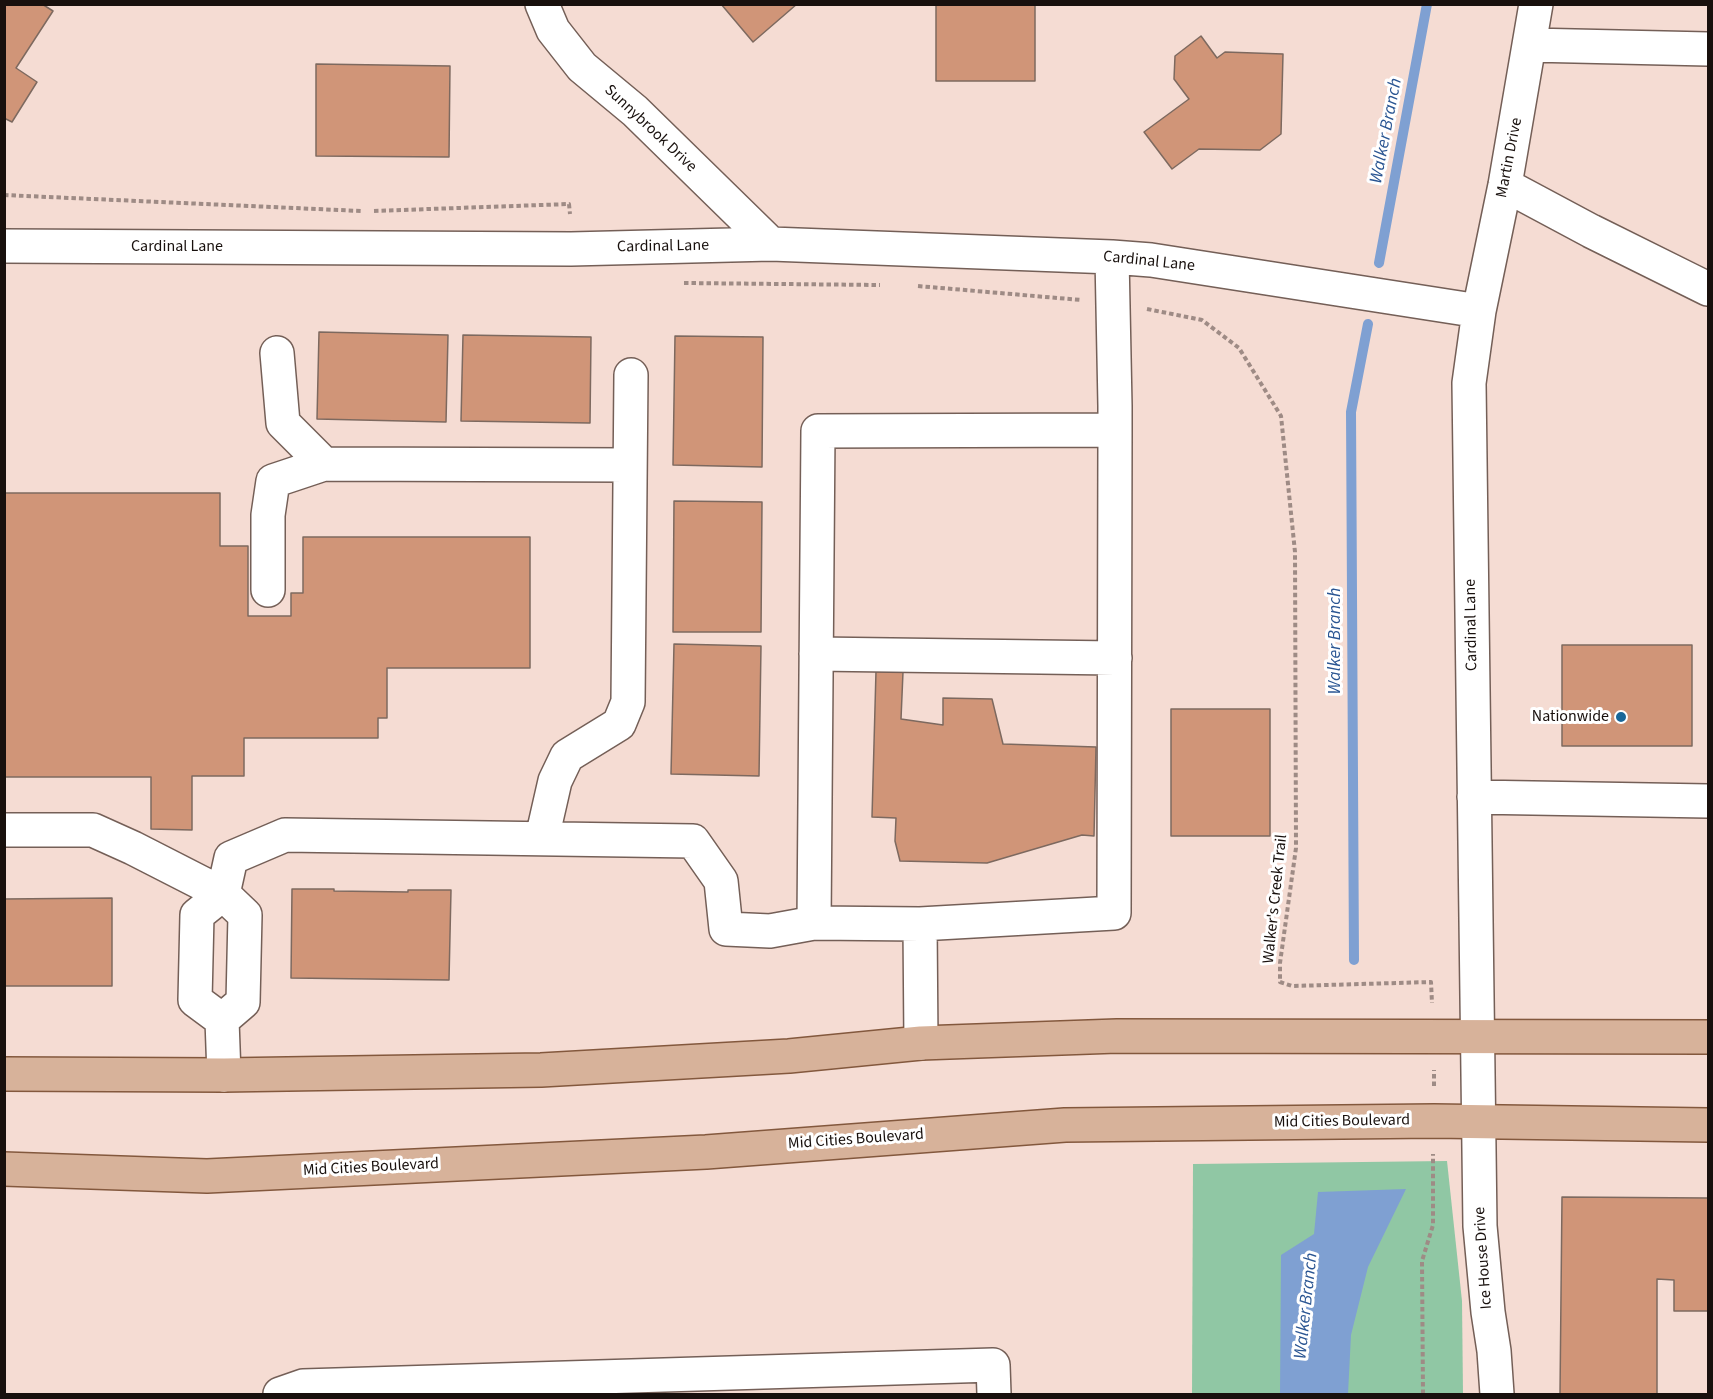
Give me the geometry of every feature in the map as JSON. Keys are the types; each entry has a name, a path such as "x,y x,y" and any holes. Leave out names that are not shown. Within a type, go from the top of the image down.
{"main road":[{"path":"4,1074 224,1075 541,1070 789,1056 921,1043 1117,1036 1708,1037"},
{"name":"Mid Cities Boulevard","path":"4,1169 207,1176 706,1152 1065,1125 1434,1121 1708,1125"}],"street":[{"name":"Sunnybrook Drive","path":"542,4 553,30 582,67 635,111 771,244"},
{"name":"Martin Drive","path":"1479,311 1505,184 1536,4"},
{"path":"1530,45 1708,49"},
{"path":"1505,184 1591,231 1708,289"},
{"name":"Cardinal Lane","path":"4,246 571,249 771,244 1112,257 1151,260 1479,311 1469,383 1478,1121"},
{"path":"222,1020 195,1000 197,915 223,894 231,858 285,835 693,841 721,880 726,929 770,931 814,923 920,924 1114,913 1115,430 1112,257"},
{"path":"277,353 283,423 324,464"},
{"path":"542,838 555,781 567,756 619,724 628,702 631,375"},
{"path":"814,923 818,431 1115,430"},
{"path":"268,590 268,515 273,481 324,464 630,465"},
{"path":"816,654 1115,658"},
{"path":"1474,797 1708,801"},
{"path":"4,830 93,830 223,894 245,915 243,1002 222,1020"},
{"path":"920,924 921,1043"},
{"path":"222,1020 224,1075"},
{"name":"Ice House Drive","path":"1478,1121 1480,1226 1497,1395"},
{"path":"280,1395 303,1386 993,1365 994,1395"}],"path":[{"name":"Walker's Creek Trail","path":"1202,320 1239,348 1281,416 1295,552 1296,848 1280,963 1280,982 1292,987 1431,982 1434,1037 1433,1225 1422,1261 1423,1395"}],"green space":[{"path":"1447,1161 1462,1301 1463,1394 1192,1394 1193,1164"}],"water":[{"path":"1406,1189 1368,1267 1351,1335 1348,1394 1280,1394 1281,1255 1314,1234 1318,1192"}],"building":[{"path":"4,4 42,4 53,11 16,68 37,82 12,122 4,118"},
{"path":"721,4 797,4 753,42"},
{"path":"936,4 1035,4 1035,81 936,81"},
{"path":"1201,36 1217,58 1225,52 1283,54 1281,134 1260,150 1199,149 1172,169 1144,132 1189,99 1174,79 1175,56"},
{"path":"316,64 450,66 449,157 316,156"},
{"path":"319,332 448,335 446,422 317,419"},
{"path":"463,335 591,337 590,423 461,421"},
{"path":"675,336 763,337 762,467 673,465"},
{"path":"4,493 220,493 220,546 248,546 248,616 291,616 291,593 303,593 303,537 530,537 530,668 387,668 387,718 378,718 378,738 244,738 244,776 192,776 192,830 151,829 151,777 4,777"},
{"path":"674,501 762,502 761,632 673,632"},
{"path":"674,644 761,646 759,776 671,774"},
{"path":"1562,645 1692,645 1692,746 1562,746"},
{"path":"876,671 903,672 901,719 943,725 943,698 992,699 1003,744 1096,747 1094,836 1082,835 987,863 900,861 895,841 896,818 872,817"},
{"path":"1171,709 1270,709 1270,836 1171,836"},
{"path":"292,889 408,892 408,890 451,890 449,980 291,978"},
{"path":"112,898 112,986 4,986 4,899"},
{"path":"1562,1197 1708,1198 1708,1311 1674,1311 1674,1280 1657,1279 1657,1394 1560,1394"}],"waterway":[{"name":"Walker Branch","path":"1379,263 1427,4"},
{"name":"Walker Branch","path":"1354,960 1351,412 1368,324"}],"place":[{"name":"Nationwide","path":"1621,717"}]}
